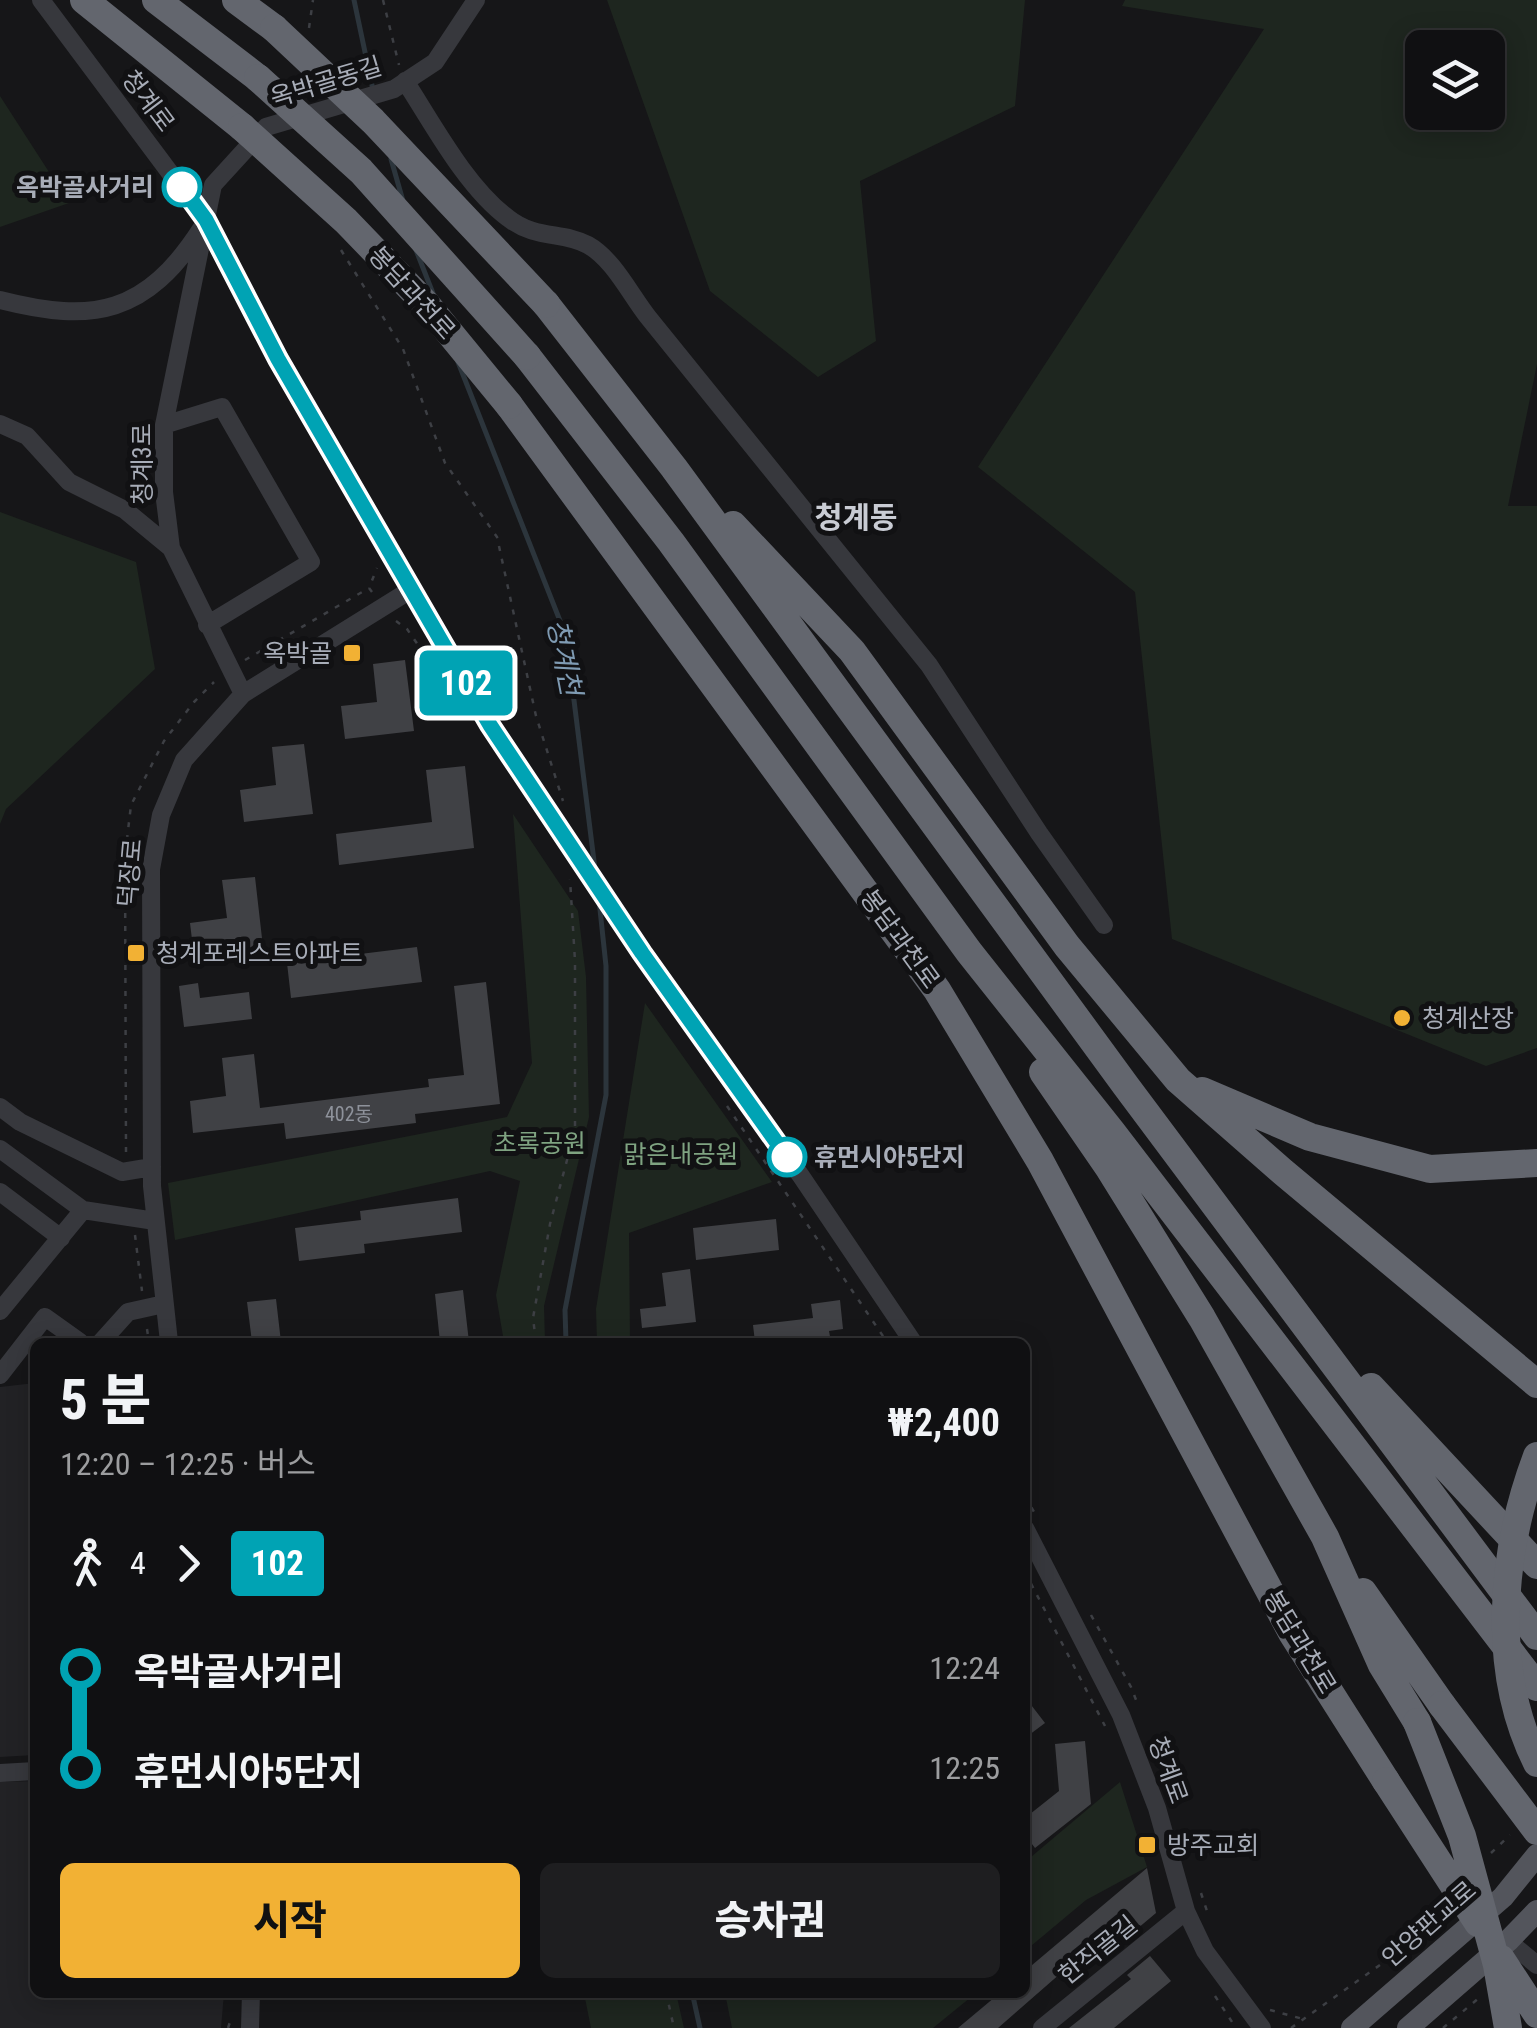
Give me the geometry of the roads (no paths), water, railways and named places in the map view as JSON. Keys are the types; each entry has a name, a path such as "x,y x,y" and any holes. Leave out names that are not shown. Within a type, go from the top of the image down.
{"highway":[{"name":"봉담과천로","path":"84,0 254,127 426,304 509,405 937,990 1040,1161 1292,1633 1537,2014"},
{"name":"봉담과천로","path":"156,0 258,78 361,171 527,356 670,542 968,952 1124,1148 1537,1686"},
{"path":"236,0 274,28 374,121 546,304 674,468 1126,1086 1537,1636"},
{"path":"674,468 765,556 852,652 1067,946 1178,1080 1296,1184 1537,1384"},
{"path":"968,952 998,1007 1109,1168 1202,1318 1325,1537 1382,1665 1417,1722 1462,1836 1497,1965 1508,2028"},
{"path":"1178,1080 1310,1137 1373,1156 1430,1169 1525,1164"},
{"path":"1275,1283 1537,1565"},
{"path":"1537,1456 1514,1529 1506,1594 1507,1667 1537,1764"},
{"path":"1325,1537 1526,1831"}],"main road":[{"name":"안양판교로","path":"1352,2028 1503,1897 1537,1855"},
{"path":"1408,2028 1537,1911"}],"street":[{"name":"옥박골동길","path":"206,220 213,185 254,127 400,85 434,62 476,0"},
{"name":"청계로","path":"41,1 206,220 278,359 490,725 642,953 911,1338"},
{"path":"400,85 505,216 531,233 586,244 607,261 928,665 1104,925"},
{"path":"0,300 74,313 102,310 135,297 178,265 206,220"},
{"name":"청계3로","path":"206,220 164,426 164,492 171,548 243,694"},
{"path":"164,426 222,407 311,562 208,625"},
{"path":"0,424 27,436 69,482 124,510 171,548"},
{"name":"덕장로","path":"168,1338 152,1168 151,869 161,814 184,760 243,694 412,588"},
{"path":"0,1106 20,1122 122,1172 152,1168"},
{"path":"0,1149 83,1210 155,1221"},
{"path":"0,1192 61,1238"},
{"path":"0,1311 83,1210"},
{"path":"105,1338 128,1312 164,1304"},
{"path":"0,1375 46,1317 75,1338"},
{"name":"청계로","path":"1030,1538 1121,1715 1156,1808 1186,1911 1205,1951 1262,2028"},
{"path":"0,1773 30,1771"},
{"name":"한직골길","path":"1042,2028 1186,1911"},
{"path":"1508,1941 1537,1965"},
{"path":"250,2028 251,1998"}],"waterway":[{"name":"청계천","path":"354,0 373,90"},
{"name":"청계천","path":"391,159 403,201"},
{"name":"청계천","path":"416,250 434,296"},
{"name":"청계천","path":"458,362 566,636 595,869"},
{"name":"청계천","path":"566,1338 565,1310 606,1095 606,966 599,900"},
{"name":"청계천","path":"693,1998 700,2028"}],"place":[{"name":"옥박골사거리","path":"182,187"},
{"name":"옥박골","path":"352,653"},
{"name":"청계포레스트아파트","path":"136,953"},
{"name":"청계산장","path":"1402,1018"},
{"name":"휴먼시아5단지","path":"787,1157"},
{"name":"방주교회","path":"1147,1845"}],"district":[{"name":"청계동","path":"856,517"}],"park label":[{"name":"초록공원","path":"540,1143"},
{"name":"맑은내공원","path":"681,1154"}]}
